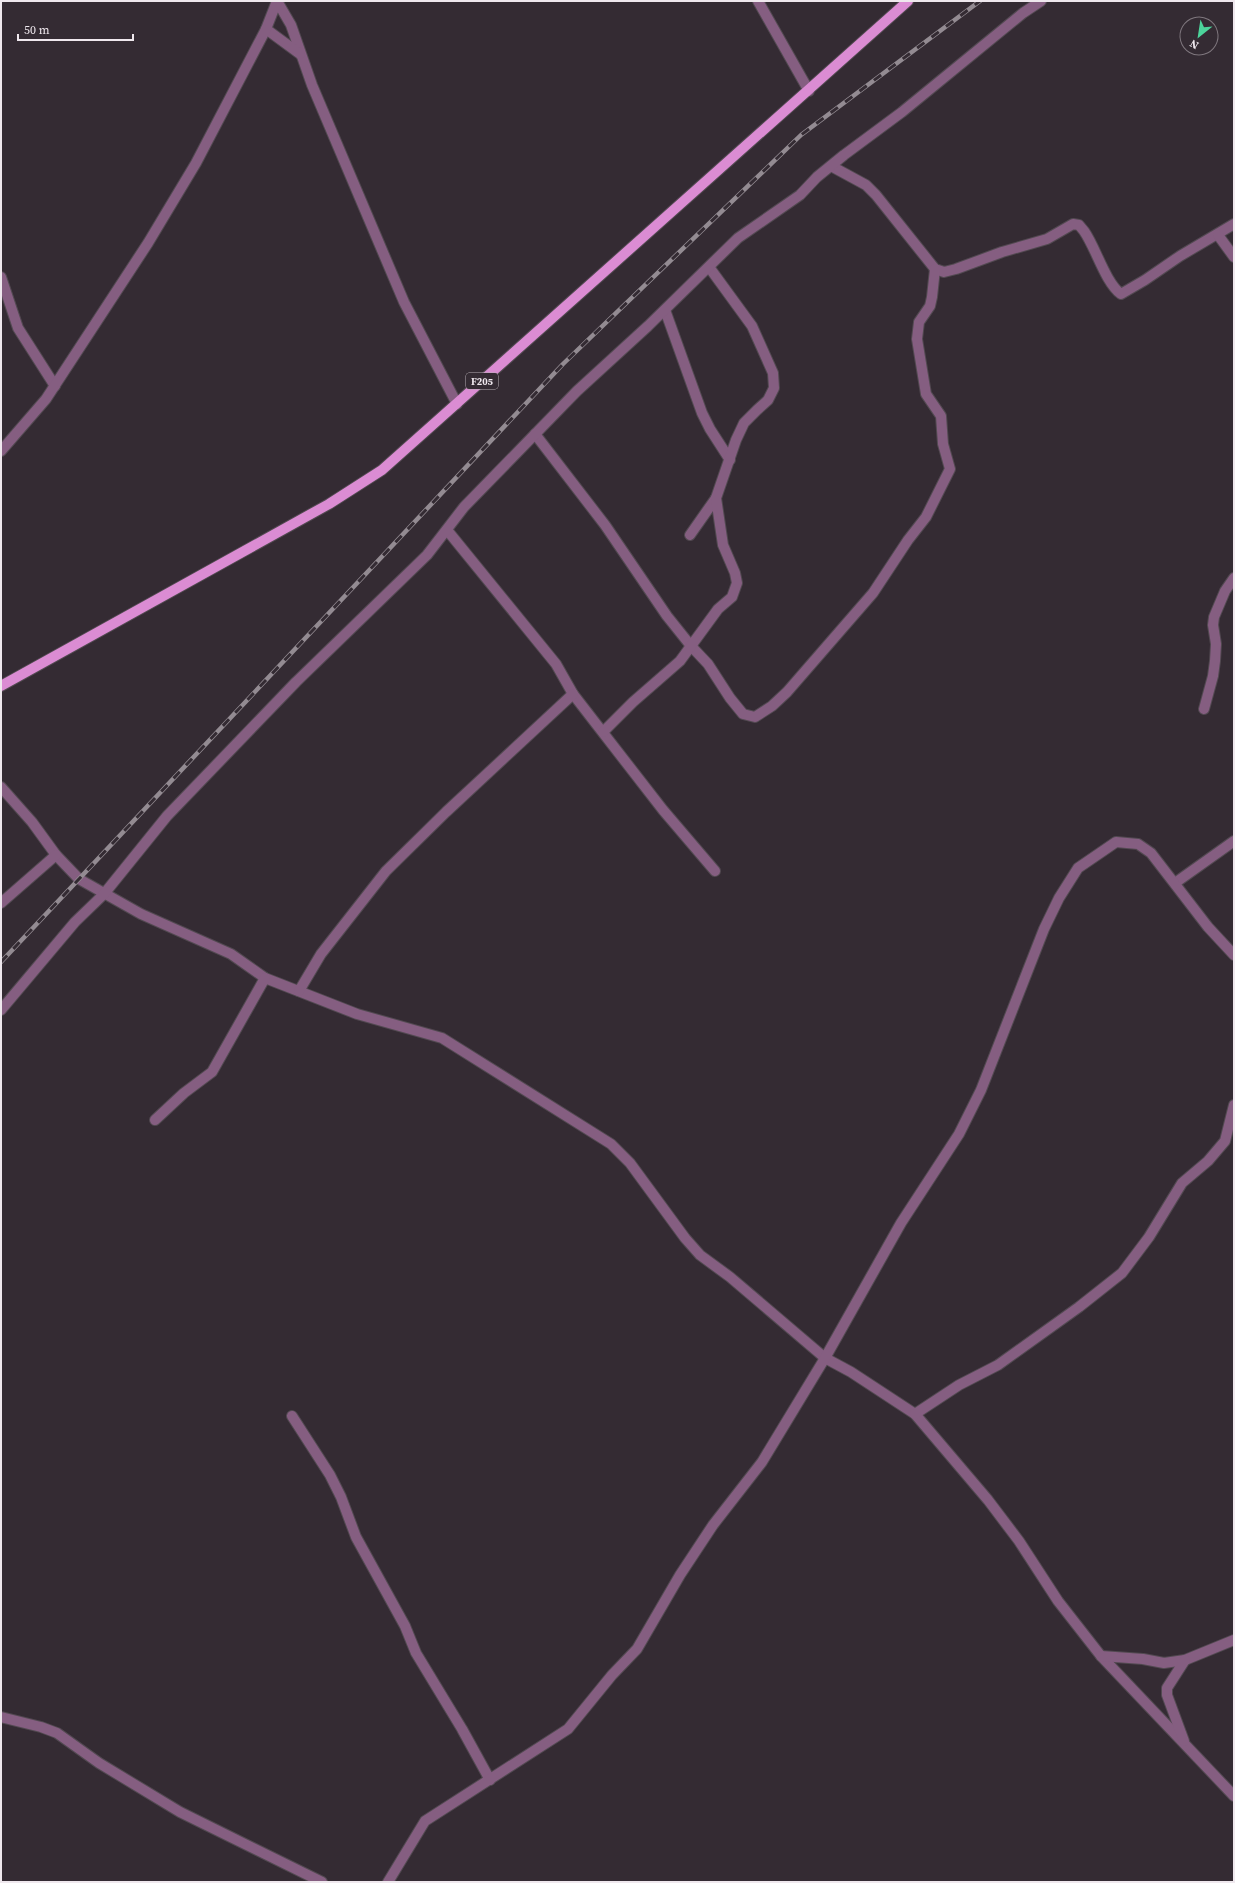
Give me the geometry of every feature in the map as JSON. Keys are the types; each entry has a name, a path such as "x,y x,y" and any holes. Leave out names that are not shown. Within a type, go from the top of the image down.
{"main road":[{"name":"F205","path":"1,686 329,504 382,470 908,1"}],"street":[{"path":"1,451 46,399 148,243 196,163 266,29 277,1"},
{"path":"277,1 290,25 300,54 404,302 456,404"},
{"path":"758,1 808,91"},
{"path":"1,1010 75,922 104,894 167,816 296,682 427,554 464,507 577,392 665,310 738,238 800,195 817,177 902,112 1023,13 1041,1"},
{"path":"266,29 300,54"},
{"path":"831,166 866,185 876,195 935,269 944,272 1002,252 1047,239 1073,224 1079,225 1084,231 1104,270 1121,294 1134,288 1180,256 1218,235 1234,224"},
{"path":"1218,235 1234,257"},
{"path":"690,535 716,498 736,440 744,423 768,400 774,388 772,373 752,326 709,267"},
{"path":"535,434 605,525 667,616 691,646 708,664 730,698 743,714 755,717 772,706 787,692 873,593 908,540 926,517 950,469 943,444 941,416 926,394 917,339 919,322 930,306 935,269"},
{"path":"1,277 18,328 55,386"},
{"path":"665,310 702,413 710,429 730,460"},
{"path":"603,732 633,702 680,661 718,609 732,597 737,584 735,573 723,545 716,498"},
{"path":"447,530 556,664 573,694 663,810 715,871"},
{"path":"1204,709 1213,676 1215,661 1216,644 1213,625 1214,617 1225,591 1234,578"},
{"path":"299,991 321,954 386,871 446,812 573,694"},
{"path":"1,787 32,822 56,854 79,879 104,894 141,914 232,954 265,978 357,1014 442,1038 611,1144 630,1163 685,1238 700,1255 736,1282 825,1358 851,1372 915,1414 988,1500 1019,1541 1058,1601 1101,1656 1234,1796"},
{"path":"391,1880 412,1840 425,1821 568,1729 612,1675 637,1649 680,1575 713,1525 762,1462 825,1358 901,1223 958,1134 981,1090 1044,929 1059,898 1078,868 1116,842 1138,844 1151,853 1208,927 1234,955"},
{"path":"1175,883 1234,842"},
{"path":"1,903 56,854"},
{"path":"155,1120 184,1093 212,1072 265,978"},
{"path":"915,1414 959,1385 998,1365 1080,1307 1122,1273 1149,1236 1182,1183 1208,1161 1225,1140 1234,1105"},
{"path":"292,1416 330,1475 341,1497 356,1537 405,1626 416,1654 462,1729 490,1780"},
{"path":"1101,1656 1143,1659 1164,1663 1185,1660 1234,1640"},
{"path":"1185,1660 1167,1688 1167,1695 1185,1745"},
{"path":"1,1717 42,1727 57,1733 99,1763 180,1812 322,1882"}],"railway":[{"path":"1,962 563,364 801,135 980,1"}]}
